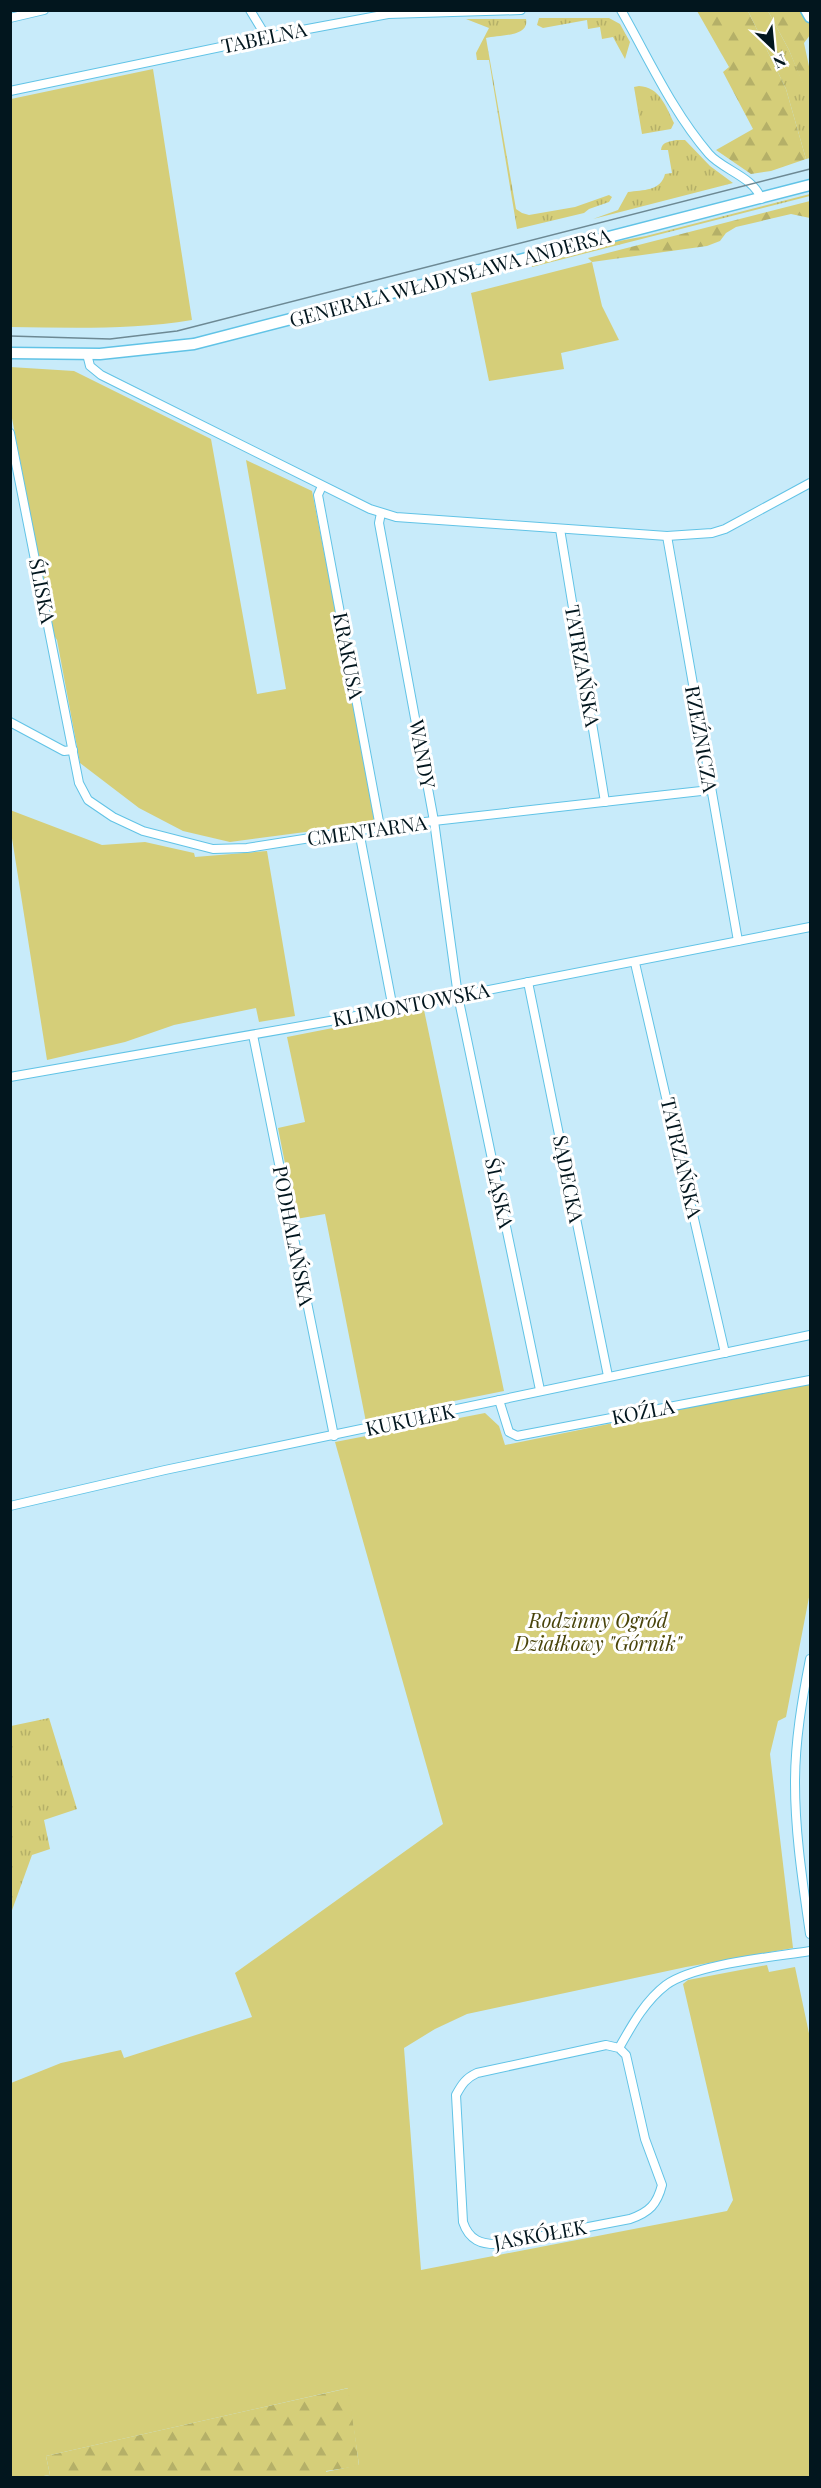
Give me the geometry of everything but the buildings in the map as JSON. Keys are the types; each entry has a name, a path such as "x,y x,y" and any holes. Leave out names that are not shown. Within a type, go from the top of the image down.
{"main road":[{"path":"806,10 810,17"},
{"name":"GENERAŁA WŁADYSŁAWA ANDERSA","path":"10,352 87,354 145,351 194,344 810,185"}],"street":[{"path":"10,18 44,10"},
{"path":"249,10 267,38"},
{"name":"TABELNA","path":"10,91 388,14 521,10"},
{"path":"621,10 687,126 713,158 757,189 760,199"},
{"path":"87,354 90,366 101,375 322,486 381,513 442,521 667,536 712,533 725,529 810,483"},
{"name":"ŚLISKA","path":"10,433 73,750"},
{"name":"KRAKUSA","path":"322,486 318,495 380,827"},
{"name":"WANDY","path":"381,513 380,523 434,821 458,996"},
{"name":"TATRZAŃSKA","path":"560,529 605,802"},
{"name":"RZEŹNICZA","path":"667,536 738,941"},
{"path":"10,722 64,751 73,750"},
{"name":"CMENTARNA","path":"73,750 79,783 87,800 141,831 213,849 247,848 380,827 710,790"},
{"path":"359,831 393,1009"},
{"name":"KLIMONTOWSKA","path":"10,1077 393,1009 810,927"},
{"name":"TATRZAŃSKA","path":"635,963 725,1353"},
{"name":"SĄDECKA","path":"528,982 608,1376"},
{"name":"ŚLĄSKA","path":"458,996 540,1390"},
{"name":"PODHALAŃSKA","path":"253,1035 334,1436"},
{"name":"KUKUŁEK","path":"10,1506 165,1470 810,1335"},
{"name":"KOŹLA","path":"499,1400 509,1432 517,1436 810,1380"},
{"path":"810,1659 800,1713 795,1781 796,1828 810,1934"},
{"path":"620,2048 638,2015 651,1999 681,1976 810,1951"},
{"name":"JASKÓŁEK","path":"606,2045 620,2048 626,2055 645,2139 662,2184 653,2208 630,2219 511,2242 485,2245 474,2240 465,2229 463,2222 456,2095 461,2085 467,2078 477,2073 606,2045"}],"green space":[{"path":"697,11 748,11 786,89 806,159 771,171 751,174 716,150 753,129 723,72 729,67"},
{"path":"748,11 768,11 789,50 809,97 810,158 806,159 786,89"},
{"path":"768,11 800,11 810,24 810,35 804,43 810,71 810,102 789,50"},
{"path":"539,18 609,18 620,24 630,42 625,59 613,37 602,39 600,27 588,29 587,20 543,28 537,25"},
{"path":"466,19 526,19 526,25 518,32 486,38 516,209 529,215 575,207 609,195 612,197 609,202 584,213 517,229 489,60 477,60 476,53 489,28"},
{"path":"153,69 192,320 124,327 11,327 11,99"},
{"path":"639,86 652,90 661,99 674,123 671,129 642,134 634,87"},
{"path":"685,140 710,166 733,183 593,219 618,210 628,192 655,187 660,184 665,174 672,173 668,150 661,150 664,144"},
{"path":"810,194 810,196 532,267 532,262 579,254 592,246 646,236"},
{"path":"810,201 810,218 791,214 736,227 726,233 720,241 707,246 592,262 588,258"},
{"path":"592,262 602,306 619,340 561,353 564,369 489,381 471,293"},
{"path":"10,367 74,371 211,439 257,694 286,689 246,460 312,491 376,817 374,823 230,842 183,831 139,808 80,763 11,413"},
{"path":"10,810 102,845 145,842 194,853 195,857 267,851 295,1016 259,1022 256,1008 174,1025 125,1042 47,1060 11,832"},
{"path":"424,1010 504,1391 366,1422 325,1214 296,1219 278,1128 305,1122 287,1037"},
{"name":"Rodzinny Ogród Działkowy \"Górnik\"","path":"810,1383 810,1592 786,1717 778,1721 770,1754 793,1948 686,1967 467,2014 435,2029 404,2048 421,2270 727,2211 733,2200 683,1984 688,1980 767,1965 769,1972 795,1967 810,2038 810,2477 326,2477 325,2472 359,2465 348,2388 46,2456 50,2475 11,2478 11,2083 61,2063 121,2050 124,2058 252,2017 235,1973 443,1824 335,1442 485,1413 499,1426 505,1445"},
{"path":"49,1718 77,1809 44,1820 50,1849 32,1855 11,1913 11,1726"},
{"path":"349,2388 359,2466 326,2471 326,2477 37,2478 50,2475 46,2456"}],"tram line":[{"path":"10,336 110,339 177,331 810,169"}]}
